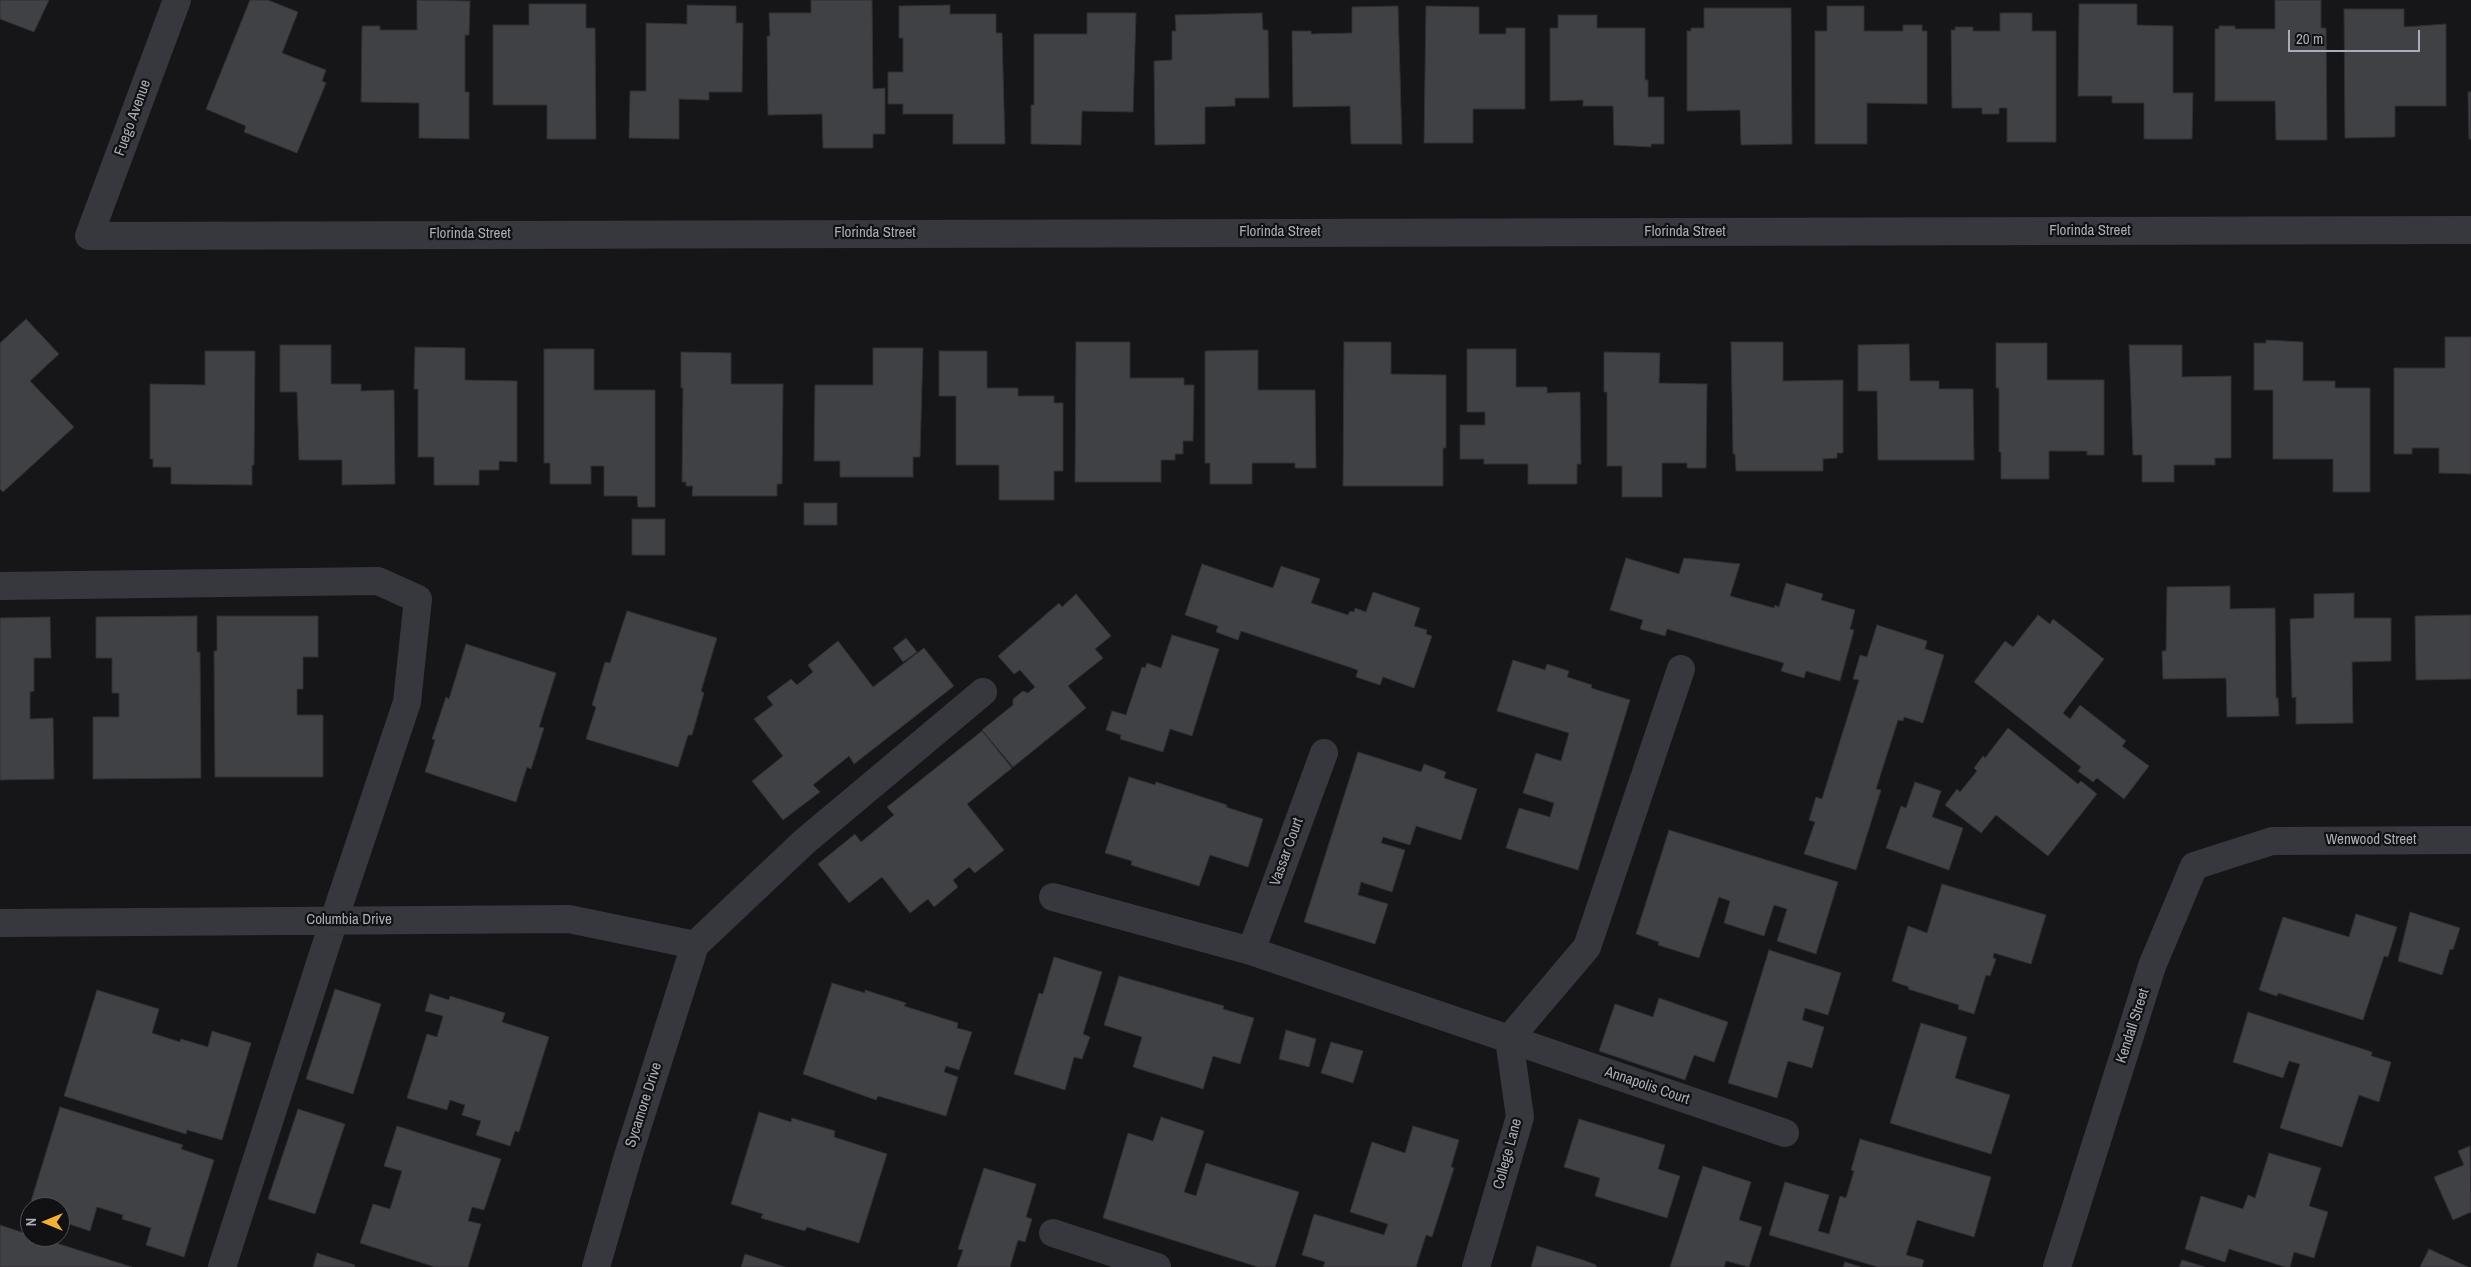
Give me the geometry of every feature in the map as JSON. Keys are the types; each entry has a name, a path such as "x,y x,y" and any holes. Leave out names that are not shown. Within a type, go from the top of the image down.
{"street":[{"name":"Fuego Avenue","path":"89,236 177,0"},
{"name":"Florinda Street","path":"89,236 2471,230"},
{"path":"0,586 378,581 418,599 407,702 334,920 222,1267"},
{"path":"1509,1039 1587,947 1681,669"},
{"path":"695,945 804,842 983,692"},
{"name":"Vassar Court","path":"1251,951 1324,753"},
{"name":"Wenwood Street","path":"2272,841 2471,840"},
{"name":"Kendall Street","path":"2057,1267 2152,966 2194,866 2272,841"},
{"name":"Annapolis Court","path":"1053,897 1251,951 1785,1133"},
{"name":"Columbia Drive","path":"0,923 570,919 695,945"},
{"name":"Sycamore Drive","path":"596,1267 628,1156 695,945"},
{"name":"College Lane","path":"1476,1267 1520,1117 1509,1039"},
{"path":"1053,1233 1157,1267"}],"building":[{"path":"0,0 49,0 34,32 0,19"},
{"path":"250,0 268,0 298,12 282,53 326,70 322,81 326,83 297,153 244,132 246,126 206,109"},
{"path":"417,0 470,1 469,35 465,35 465,92 469,92 469,139 419,138 419,103 361,102 362,26 380,26 380,30 417,30"},
{"path":"811,0 872,0 873,89 885,88 885,134 873,134 873,148 823,148 822,114 768,115 767,36 770,36 769,13 811,13"},
{"path":"2275,0 2321,0 2321,28 2326,28 2327,140 2276,140 2275,101 2215,101 2215,29 2219,29 2219,26 2235,26 2235,29 2275,29"},
{"path":"529,4 586,4 586,28 595,28 596,139 547,139 547,105 493,105 493,25 529,25"},
{"path":"2079,4 2137,4 2137,25 2173,26 2173,93 2193,93 2192,139 2144,139 2144,103 2112,103 2112,96 2078,96"},
{"path":"687,5 736,6 736,23 743,23 742,92 709,92 709,100 679,99 679,139 629,138 630,91 646,91 646,23 687,24"},
{"path":"950,5 950,14 996,14 996,33 1002,33 1005,144 953,144 953,114 903,114 903,104 888,104 888,72 903,72 903,38 899,38 899,6"},
{"path":"1398,6 1402,144 1351,144 1350,106 1293,107 1292,31 1311,31 1311,34 1352,33 1352,7"},
{"path":"1426,6 1479,7 1479,34 1506,34 1506,28 1525,28 1525,109 1473,109 1473,143 1424,143"},
{"path":"1827,6 1864,6 1864,31 1903,31 1903,25 1922,25 1922,31 1927,31 1927,104 1867,103 1867,144 1815,144 1815,31 1827,31"},
{"path":"1704,8 1791,8 1792,144 1741,145 1740,110 1687,111 1687,31 1691,31 1691,28 1704,28"},
{"path":"2344,9 2404,9 2404,27 2446,24 2446,106 2395,106 2395,137 2345,138"},
{"path":"1087,13 1136,13 1133,112 1082,111 1081,145 1031,144 1031,105 1034,105 1034,34 1087,34"},
{"path":"1262,13 1263,30 1268,30 1269,98 1235,98 1235,106 1205,107 1205,144 1155,145 1154,61 1172,60 1172,31 1176,31 1175,15"},
{"path":"2000,13 2032,13 2032,31 2056,31 2056,142 2007,142 2007,108 1999,108 1999,114 1982,114 1982,108 1952,108 1951,30 1955,30 1955,27 1973,27 1973,31 2000,31"},
{"path":"1558,15 1597,15 1597,28 1645,28 1645,80 1648,80 1648,97 1664,97 1664,144 1651,144 1651,147 1614,145 1613,106 1583,106 1583,100 1550,101 1550,28 1558,28"},
{"path":"2468,92 2471,92 2471,139 2469,139"},
{"path":"26,319 59,354 30,381 74,427 3,492 0,489 0,343"},
{"path":"2445,337 2471,337 2471,474 2439,473 2439,448 2412,448 2412,454 2394,454 2394,368 2445,368"},
{"path":"2266,340 2303,342 2303,381 2335,381 2335,388 2370,388 2370,492 2333,492 2333,459 2273,459 2273,390 2254,390 2254,343 2266,343"},
{"path":"1076,342 1130,342 1130,378 1184,378 1184,385 1194,385 1193,441 1183,441 1183,454 1175,454 1175,460 1161,460 1161,482 1075,482"},
{"path":"1344,342 1391,342 1391,374 1446,375 1446,448 1443,448 1443,486 1343,486"},
{"path":"1731,342 1783,342 1783,381 1843,380 1843,453 1837,453 1837,458 1823,459 1823,471 1736,471 1735,454 1733,454"},
{"path":"1996,343 2047,343 2047,380 2104,380 2104,455 2087,455 2087,451 2049,451 2049,479 2001,479 1999,388 1996,388"},
{"path":"1909,344 1910,381 1939,381 1939,389 1973,389 1974,460 1878,460 1877,391 1858,391 1858,345"},
{"path":"280,345 331,345 331,384 361,384 361,391 394,390 395,484 342,485 342,460 299,460 297,392 280,392"},
{"path":"2129,345 2182,345 2182,377 2231,376 2231,458 2215,458 2215,465 2174,465 2174,482 2142,482 2142,455 2133,455"},
{"path":"415,347 465,348 465,380 517,381 517,462 499,461 499,470 479,470 479,485 434,485 434,457 418,457 418,389 414,389"},
{"path":"873,348 923,348 920,457 913,457 913,477 840,477 840,461 814,461 815,385 873,385"},
{"path":"544,349 594,349 594,390 655,390 655,507 638,507 637,496 604,496 604,466 591,466 591,484 550,484 550,463 544,463"},
{"path":"1467,349 1516,349 1516,387 1547,387 1547,393 1580,392 1581,464 1577,464 1577,484 1528,484 1528,464 1484,464 1484,459 1460,459 1460,425 1485,425 1485,412 1467,412"},
{"path":"1258,350 1258,390 1315,390 1316,468 1295,468 1295,463 1252,463 1252,484 1210,484 1210,463 1205,463 1205,351"},
{"path":"205,351 255,351 254,465 252,465 252,485 171,484 171,467 153,467 153,459 150,459 150,384 205,385"},
{"path":"939,351 987,351 987,388 1018,388 1018,396 1054,396 1054,403 1063,403 1063,471 1054,471 1054,500 999,500 999,465 956,465 956,396 939,396"},
{"path":"681,352 731,353 731,384 783,384 782,484 777,484 777,496 692,496 693,486 686,486 686,482 682,482 683,388 681,388"},
{"path":"1604,352 1660,353 1659,383 1707,384 1706,468 1687,468 1687,463 1662,463 1662,497 1622,497 1622,466 1607,466 1607,392 1604,392"},
{"path":"804,503 837,503 837,525 804,525"},
{"path":"632,519 665,519 665,555 632,555"},
{"path":"1626,558 1679,574 1684,558 1740,564 1730,596 1774,608 1775,605 1779,607 1786,583 1823,594 1821,600 1855,610 1850,629 1854,630 1840,681 1806,671 1804,678 1781,671 1784,663 1667,629 1665,636 1640,629 1643,620 1610,610"},
{"path":"1202,564 1273,588 1281,566 1320,579 1311,603 1348,615 1350,611 1354,612 1355,608 1366,612 1373,592 1420,608 1414,626 1427,630 1426,634 1432,636 1414,688 1383,677 1380,685 1356,677 1358,670 1241,631 1238,640 1216,632 1218,626 1185,615"},
{"path":"2230,586 2230,609 2275,608 2276,698 2278,698 2279,716 2227,717 2226,678 2163,679 2162,651 2166,651 2167,587"},
{"path":"2354,593 2354,618 2391,618 2391,661 2352,662 2353,723 2296,724 2296,697 2292,698 2290,619 2314,618 2314,594"},
{"path":"1076,594 1111,636 1095,649 1103,658 1068,686 1086,708 1013,767 982,730 1013,705 1013,699 1023,691 1028,693 1035,687 1020,670 1014,674 998,656 1059,603 1062,607"},
{"path":"627,611 717,638 701,691 704,693 692,735 688,735 678,767 586,739 596,707 592,705 605,662 610,663"},
{"path":"2038,615 2050,624 2053,619 2104,659 2063,713 2070,719 2080,705 2126,741 2122,746 2149,766 2124,799 2097,778 2093,782 2078,771 2081,767 1974,682 2005,641 2013,647"},
{"path":"2471,615 2471,679 2416,680 2415,616"},
{"path":"197,616 197,652 200,652 201,778 93,779 93,717 119,717 119,693 112,693 112,658 96,658 96,617"},
{"path":"217,616 318,616 318,657 303,657 303,689 297,689 297,715 323,715 323,777 215,777 214,651 217,651"},
{"path":"50,617 51,658 34,658 34,691 30,692 30,719 53,718 54,779 0,780 0,618"},
{"path":"1877,625 1927,641 1925,649 1944,655 1923,723 1904,717 1903,721 1898,720 1876,789 1881,790 1856,870 1804,854 1815,822 1809,820 1816,797 1822,799 1859,680 1853,679 1860,655 1867,657"},
{"path":"1172,635 1219,649 1192,736 1170,729 1163,752 1120,739 1121,735 1106,730 1112,711 1126,715 1142,667 1145,668 1147,663 1161,668"},
{"path":"906,638 917,652 903,662 893,648"},
{"path":"838,641 873,687 924,648 954,686 854,764 849,756 813,785 820,792 783,820 752,781 783,756 754,719 773,705 767,697 791,679 797,685 813,672 808,665"},
{"path":"466,644 556,673 539,727 544,728 531,769 527,767 516,802 425,772 435,740 432,739 446,697 449,699"},
{"path":"1513,660 1545,670 1547,664 1569,671 1567,677 1592,685 1591,688 1630,700 1578,870 1506,848 1519,808 1550,817 1554,803 1523,793 1536,753 1561,761 1569,733 1497,711"},
{"path":"2008,728 2078,784 2081,781 2097,794 2048,856 1996,815 1981,833 1945,805 1957,789 1960,792 1977,771 1974,768 1983,756 1985,758"},
{"path":"982,731 1012,768 967,804 1004,850 975,873 969,867 953,880 958,887 934,907 928,899 910,913 882,877 849,903 818,864 855,834 861,842 894,815 887,807"},
{"path":"1358,752 1421,772 1424,764 1446,772 1444,778 1477,789 1461,840 1416,826 1410,845 1383,837 1381,843 1405,850 1392,892 1361,882 1358,895 1388,904 1375,944 1304,922"},
{"path":"1129,777 1155,785 1156,782 1263,819 1248,867 1210,855 1199,886 1131,865 1132,861 1105,853"},
{"path":"1915,782 1941,791 1932,817 1963,828 1949,870 1886,848 1901,806 1906,808"},
{"path":"1669,830 1838,882 1816,954 1777,941 1787,909 1774,905 1764,936 1724,923 1730,901 1719,897 1699,958 1658,945 1659,942 1636,934"},
{"path":"1942,884 2046,915 2031,964 1994,953 1993,958 1996,959 1990,976 1986,975 1974,1014 1958,1009 1959,1005 1908,989 1909,987 1892,981 1908,926 1927,933"},
{"path":"2410,912 2460,928 2453,950 2450,949 2442,975 2398,961"},
{"path":"2356,914 2397,927 2388,957 2384,956 2363,1020 2278,993 2277,996 2259,990 2283,917 2349,937"},
{"path":"1769,950 1841,973 1828,1015 1805,1008 1802,1020 1824,1027 1812,1068 1788,1061 1777,1098 1728,1083"},
{"path":"1054,957 1102,972 1083,1034 1090,1037 1082,1059 1074,1057 1065,1090 1014,1074 1039,993 1043,994"},
{"path":"1119,976 1224,1006 1223,1009 1254,1018 1240,1064 1213,1056 1203,1089 1133,1067 1142,1037 1104,1025"},
{"path":"832,983 865,993 865,990 906,1003 904,1006 958,1023 957,1028 972,1032 959,1070 946,1066 944,1072 958,1077 946,1116 878,1096 876,1100 803,1074"},
{"path":"335,989 381,1004 353,1094 306,1079"},
{"path":"97,990 159,1009 152,1033 180,1042 181,1039 208,1047 212,1031 251,1043 222,1140 187,1130 186,1134 64,1096"},
{"path":"430,994 449,1000 450,996 505,1013 502,1022 549,1037 519,1132 515,1131 510,1146 476,1135 481,1121 462,1115 465,1105 450,1100 447,1110 407,1098 427,1034 437,1037 443,1016 425,1011"},
{"path":"1659,998 1728,1022 1714,1062 1694,1055 1685,1080 1599,1051 1615,1004 1653,1017"},
{"path":"2248,1012 2372,1052 2371,1056 2391,1062 2379,1102 2359,1095 2342,1147 2280,1128 2300,1064 2289,1061 2283,1078 2233,1062"},
{"path":"1921,1023 1967,1037 1955,1078 2010,1095 1991,1154 1890,1123"},
{"path":"1286,1030 1316,1039 1309,1067 1279,1059"},
{"path":"1331,1042 1363,1051 1353,1083 1321,1073"},
{"path":"60,1107 183,1145 181,1149 214,1160 184,1257 146,1245 151,1228 122,1219 123,1215 97,1207 90,1231 70,1224 70,1197 32,1197"},
{"path":"298,1109 345,1124 315,1214 268,1199"},
{"path":"759,1112 791,1122 792,1118 835,1131 834,1137 887,1154 859,1243 807,1227 805,1231 761,1218 763,1214 731,1204"},
{"path":"1161,1117 1204,1131 1184,1192 1196,1196 1206,1163 1299,1192 1275,1267 1258,1267 1103,1218 1128,1133 1153,1141"},
{"path":"1579,1119 1665,1145 1658,1169 1680,1176 1667,1218 1595,1196 1600,1178 1564,1167"},
{"path":"397,1126 501,1159 484,1210 472,1207 468,1221 481,1224 468,1267 435,1267 360,1243 373,1204 390,1209 402,1171 384,1166"},
{"path":"1413,1126 1459,1140 1451,1167 1454,1168 1432,1237 1426,1235 1416,1267 1323,1267 1325,1262 1302,1255 1314,1214 1384,1235 1388,1224 1350,1212 1372,1142 1405,1153"},
{"path":"1860,1139 1991,1177 1974,1237 1917,1220 1906,1255 1924,1260 1922,1267 1878,1267 1769,1235 1785,1182 1829,1195 1818,1231 1829,1234 1840,1196 1846,1198 1854,1171 1851,1170"},
{"path":"2470,1146 2471,1212 2453,1220 2434,1177 2464,1165 2458,1151"},
{"path":"2269,1153 2321,1168 2309,1206 2328,1212 2314,1258 2294,1252 2290,1267 2285,1267 2229,1249 2225,1262 2185,1249 2201,1196 2243,1209 2248,1195 2255,1198"},
{"path":"1703,1166 1751,1182 1739,1220 1762,1227 1749,1267 1726,1261 1724,1267 1670,1267"},
{"path":"984,1168 1036,1184 1026,1217 1032,1219 1025,1242 1018,1240 1010,1267 957,1267 963,1250 958,1249"},
{"path":"0,1225 20,1232 20,1247 69,1247 132,1267 0,1267"},
{"path":"1537,1246 1583,1260 1596,1265 1596,1267 1531,1267"},
{"path":"2429,1249 2468,1267 2420,1267"},
{"path":"317,1253 355,1265 354,1267 313,1267"},
{"path":"745,1254 785,1267 741,1267"},
{"path":"2182,1260 2205,1267 2179,1267"},
{"path":"1845,1262 1861,1267 1843,1267"}]}
